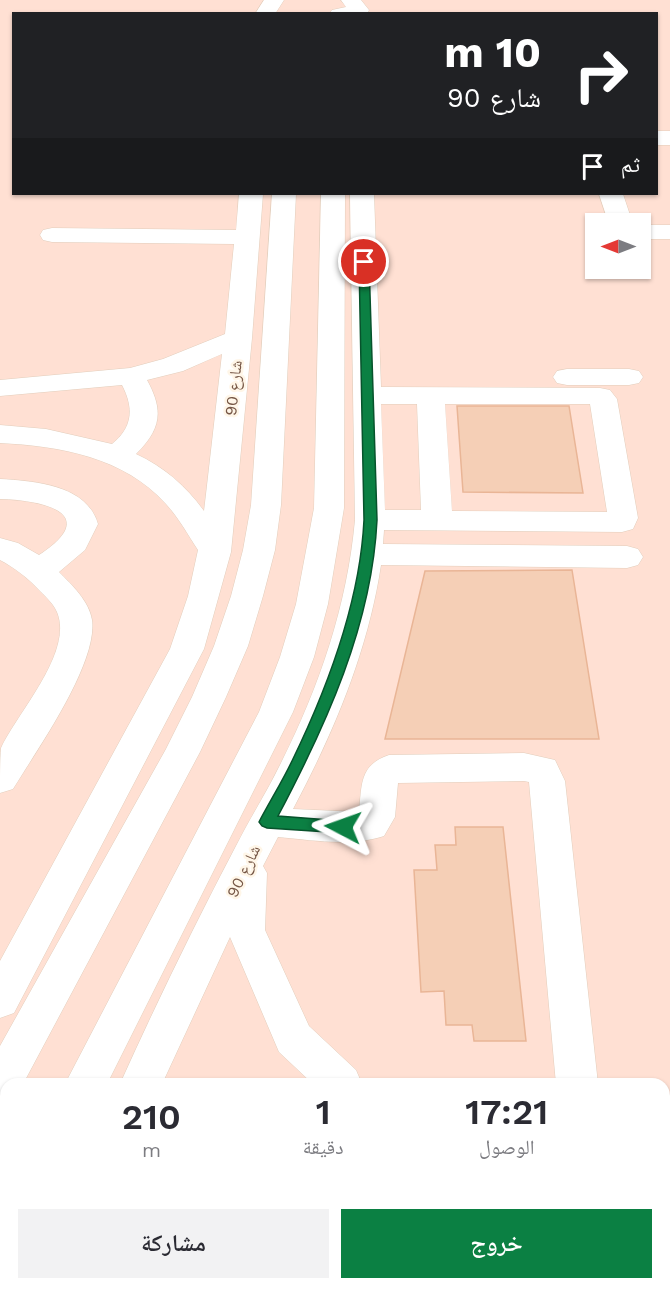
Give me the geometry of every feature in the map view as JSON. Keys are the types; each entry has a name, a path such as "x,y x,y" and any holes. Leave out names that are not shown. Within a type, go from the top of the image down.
{"street":[{"name":"شارع 90","path":"0,1000 187,649 204,601 215,552 239,338 251,195"},
{"path":"4,1078 182,752 231,646 247,596 259,550 266,506 284,195"},
{"path":"89,1078 276,712 297,657 312,604 329,508 333,195"},
{"name":"شارع 90","path":"144,1078 249,857 299,763 328,696 359,602 369,554 370,520 362,195"},
{"path":"611,195 617,213"},
{"path":"651,232 670,232"},
{"path":"51,235 247,237"},
{"path":"0,388 131,376 173,365 239,338"},
{"path":"116,456 133,443 142,427 145,411 142,396 131,376"},
{"path":"368,386 629,377"},
{"path":"368,386 430,394 600,396 603,399 623,518 622,522 370,520"},
{"path":"430,394 437,520"},
{"path":"0,434 47,436 116,456 159,480 175,495 215,552"},
{"path":"0,489 53,496 77,510 83,519 77,540 39,570"},
{"path":"0,548 18,556 39,570 66,598 76,623 75,639 58,682 0,779"},
{"path":"369,554 627,557"},
{"path":"267,822 343,827 371,826 377,817 381,777 389,769 524,767 542,770 547,781 576,1078"},
{"path":"249,857 246,930 294,1039 335,1078"}],"shaded area":[{"path":"0,0 670,0 670,1078 0,1078"}],"building":[{"path":"457,406 569,406 583,493 463,492"},
{"path":"572,570 599,739 385,739 425,571"},
{"path":"455,827 503,827 526,1041 474,1041 472,1025 446,1025 444,991 421,992 414,870 437,870 435,845 456,845"}],"route":[{"path":"343,827 267,822 299,763 324,706 344,653 359,602 369,554 364,262"}]}
